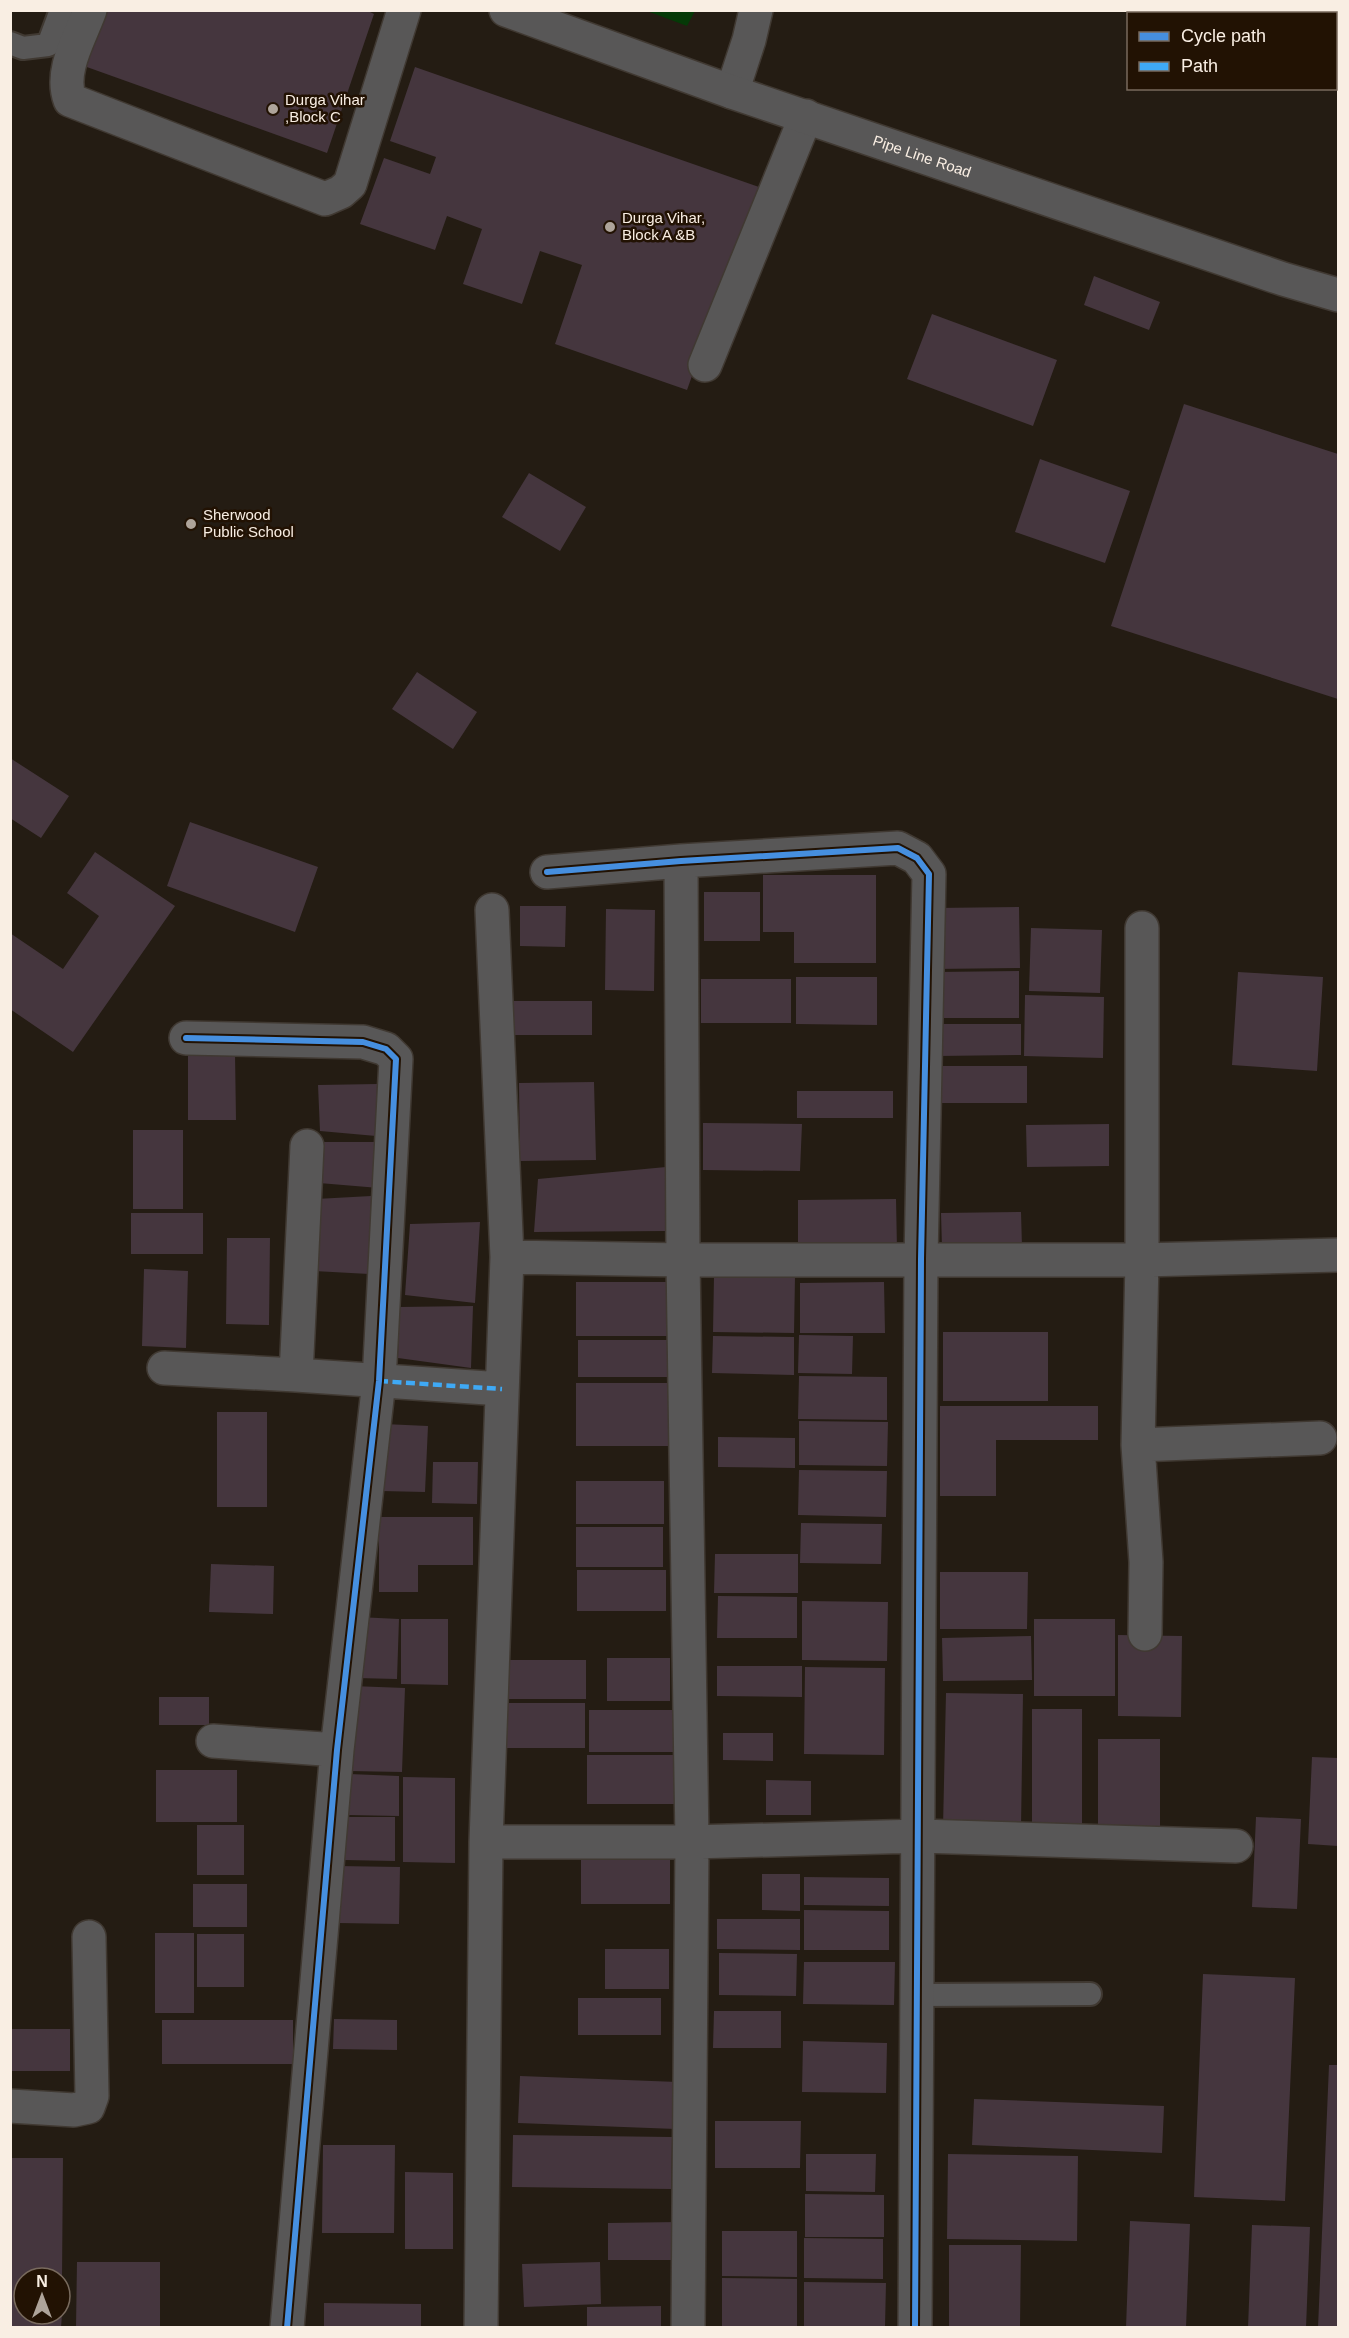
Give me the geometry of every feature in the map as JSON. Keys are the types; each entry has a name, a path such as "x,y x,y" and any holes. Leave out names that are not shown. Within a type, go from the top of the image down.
{"street":[{"path":"90,10 66,72 66,88 70,100 325,199 341,192 350,184 404,10"},
{"name":"Pipe Line Road","path":"506,10 732,92 1338,296"},
{"path":"732,92 756,10"},
{"path":"705,365 806,116"},
{"path":"547,872 681,861 898,849 917,858 929,874 921,1259 920,1836 915,2328"},
{"path":"681,861 683,1260 692,1842 688,2328"},
{"path":"482,2328 486,1842 507,1257 492,910"},
{"path":"1142,928 1142,1260 1138,1445 1146,1562 1145,1634"},
{"path":"186,1038 363,1042 387,1049 396,1059 379,1381 337,1750 287,2328"},
{"path":"296,1375 307,1146"},
{"path":"507,1257 683,1260 1142,1260 1338,1256"},
{"path":"164,1368 502,1389"},
{"path":"1138,1445 1320,1438"},
{"path":"213,1741 337,1750"},
{"path":"486,1842 692,1842 920,1836 1236,1846"},
{"path":"10,2106 74,2110 88,2107 92,2096 89,1938"}],"lane":[{"path":"10,43 23,48 48,45 61,10"},
{"path":"918,1995 1089,1994"}],"green space":[{"path":"647,11 695,11 687,26"}],"building":[{"name":"Durga Vihar ,Block C","path":"104,10 366,10 374,14 327,153 84,66"},
{"name":"Durga Vihar, Block A &B","path":"415,67 759,187 687,390 555,344 582,265 540,251 522,304 463,284 482,229 447,216 435,250 360,224 384,158 430,174 436,157 390,141"},
{"path":"1094,276 1160,302 1149,330 1084,305"},
{"path":"932,314 1057,360 1033,426 907,379"},
{"path":"1184,404 1338,454 1338,699 1111,626"},
{"path":"1040,459 1130,491 1105,563 1015,532"},
{"path":"529,473 586,507 560,551 502,517"},
{"path":"417,672 477,712 453,749 392,709"},
{"path":"10,758 69,796 41,838 10,818"},
{"path":"190,822 318,867 295,932 167,886"},
{"path":"95,852 175,906 73,1052 10,1009 10,933 63,969 99,916 67,893"},
{"path":"763,875 876,875 876,963 794,963 794,932 763,932"},
{"path":"704,892 760,892 760,941 704,941"},
{"path":"520,906 566,906 565,947 520,946"},
{"path":"1019,907 1020,968 935,969 935,908"},
{"path":"606,909 655,910 654,991 605,990"},
{"path":"1031,928 1102,930 1100,993 1029,991"},
{"path":"1019,971 1019,1018 938,1018 937,972"},
{"path":"1238,972 1323,977 1317,1071 1232,1065"},
{"path":"796,977 877,977 877,1025 796,1024"},
{"path":"701,979 791,979 791,1023 701,1023"},
{"path":"1025,995 1104,997 1103,1058 1024,1056"},
{"path":"512,1001 592,1001 592,1035 512,1035"},
{"path":"938,1024 1021,1024 1021,1055 938,1056"},
{"path":"188,1053 235,1053 236,1120 188,1120"},
{"path":"941,1066 1027,1066 1027,1103 941,1103"},
{"path":"594,1082 596,1160 520,1161 519,1083"},
{"path":"377,1084 376,1136 320,1131 318,1085"},
{"path":"797,1091 893,1091 893,1118 797,1118"},
{"path":"703,1123 802,1124 800,1171 703,1170"},
{"path":"1109,1124 1109,1166 1027,1167 1026,1125"},
{"path":"133,1130 183,1130 183,1209 133,1209"},
{"path":"319,1142 381,1142 379,1188 319,1183"},
{"path":"666,1167 667,1231 534,1232 538,1179"},
{"path":"371,1196 369,1274 314,1271 316,1199"},
{"path":"896,1199 897,1249 798,1250 798,1200"},
{"path":"1021,1212 1022,1247 942,1248 941,1213"},
{"path":"131,1213 203,1213 203,1254 131,1254"},
{"path":"480,1222 475,1303 405,1295 410,1224"},
{"path":"227,1238 270,1238 269,1325 226,1324"},
{"path":"144,1269 188,1271 186,1348 142,1346"},
{"path":"714,1276 795,1277 794,1333 713,1332"},
{"path":"576,1282 667,1282 667,1336 576,1336"},
{"path":"884,1282 885,1333 800,1333 800,1283"},
{"path":"473,1306 471,1368 398,1358 399,1307"},
{"path":"943,1332 1048,1332 1048,1401 943,1401"},
{"path":"799,1335 853,1336 852,1374 798,1373"},
{"path":"713,1336 794,1337 794,1375 712,1373"},
{"path":"578,1340 667,1340 667,1377 578,1377"},
{"path":"799,1376 887,1377 887,1420 798,1419"},
{"path":"576,1383 670,1383 670,1446 576,1446"},
{"path":"940,1406 1098,1406 1098,1440 996,1440 996,1496 940,1496"},
{"path":"217,1412 267,1412 267,1507 217,1507"},
{"path":"799,1421 888,1422 887,1466 799,1465"},
{"path":"384,1424 428,1426 425,1492 381,1491"},
{"path":"718,1437 795,1438 795,1468 718,1467"},
{"path":"433,1462 478,1462 477,1504 432,1503"},
{"path":"799,1470 887,1471 886,1517 798,1515"},
{"path":"576,1481 664,1481 664,1524 576,1524"},
{"path":"379,1517 473,1517 473,1565 418,1565 418,1592 379,1592"},
{"path":"801,1523 882,1524 881,1564 800,1563"},
{"path":"576,1527 663,1527 663,1567 576,1567"},
{"path":"715,1554 798,1554 798,1593 714,1593"},
{"path":"211,1564 274,1566 273,1614 209,1612"},
{"path":"577,1570 666,1570 666,1611 577,1611"},
{"path":"940,1572 1028,1572 1027,1629 940,1629"},
{"path":"718,1596 797,1597 797,1638 717,1638"},
{"path":"802,1601 888,1602 887,1661 802,1660"},
{"path":"358,1617 399,1619 397,1679 356,1678"},
{"path":"401,1619 448,1619 448,1685 401,1684"},
{"path":"1034,1619 1115,1619 1115,1696 1034,1696"},
{"path":"1118,1635 1182,1636 1181,1717 1118,1716"},
{"path":"1031,1636 1032,1680 943,1681 942,1638"},
{"path":"607,1658 670,1658 670,1701 607,1701"},
{"path":"498,1660 586,1660 586,1699 498,1699"},
{"path":"717,1666 802,1666 802,1697 717,1696"},
{"path":"805,1667 885,1668 884,1755 804,1754"},
{"path":"352,1686 405,1688 402,1772 349,1771"},
{"path":"946,1693 1023,1694 1021,1828 943,1827"},
{"path":"159,1697 209,1697 209,1725 159,1725"},
{"path":"497,1703 585,1703 585,1748 497,1748"},
{"path":"1032,1709 1082,1709 1082,1825 1032,1825"},
{"path":"589,1710 674,1710 674,1752 589,1752"},
{"path":"723,1733 773,1733 773,1761 723,1760"},
{"path":"1098,1739 1160,1739 1160,1826 1098,1826"},
{"path":"587,1755 674,1755 674,1804 587,1804"},
{"path":"1312,1757 1338,1758 1338,1846 1308,1844"},
{"path":"156,1770 237,1770 237,1822 156,1822"},
{"path":"349,1774 399,1776 399,1816 348,1815"},
{"path":"403,1777 455,1778 455,1863 403,1862"},
{"path":"766,1780 811,1781 811,1815 766,1815"},
{"path":"345,1817 395,1817 395,1861 344,1860"},
{"path":"1256,1817 1301,1819 1297,1909 1252,1907"},
{"path":"197,1825 244,1825 244,1875 197,1875"},
{"path":"581,1856 670,1856 670,1904 581,1904"},
{"path":"338,1866 400,1867 399,1924 338,1923"},
{"path":"762,1874 800,1874 800,1911 762,1910"},
{"path":"804,1877 889,1878 889,1906 804,1905"},
{"path":"193,1884 247,1884 247,1927 193,1927"},
{"path":"804,1910 889,1911 889,1950 804,1950"},
{"path":"717,1919 800,1919 800,1950 717,1949"},
{"path":"155,1933 194,1933 194,2013 155,2013"},
{"path":"197,1934 244,1934 244,1987 197,1987"},
{"path":"605,1949 669,1949 669,1989 605,1989"},
{"path":"719,1953 797,1954 796,1996 719,1995"},
{"path":"804,1962 895,1962 894,2005 803,2004"},
{"path":"1203,1974 1295,1978 1285,2201 1194,2197"},
{"path":"578,1998 661,1998 661,2035 578,2035"},
{"path":"714,2011 781,2011 781,2048 713,2048"},
{"path":"334,2019 397,2020 397,2050 333,2049"},
{"path":"162,2020 293,2020 293,2064 162,2064"},
{"path":"10,2029 70,2029 70,2071 10,2071"},
{"path":"803,2041 887,2043 886,2093 802,2092"},
{"path":"1329,2065 1338,2065 1338,2328 1318,2328"},
{"path":"520,2076 678,2082 676,2129 518,2123"},
{"path":"974,2099 1164,2106 1162,2153 972,2145"},
{"path":"715,2121 801,2121 800,2168 715,2168"},
{"path":"513,2135 672,2137 671,2189 512,2187"},
{"path":"323,2145 395,2145 394,2233 322,2233"},
{"path":"806,2154 876,2154 875,2192 806,2191"},
{"path":"948,2154 1078,2156 1077,2241 947,2239"},
{"path":"10,2158 63,2158 62,2266 12,2266 12,2326 61,2326 61,2328 10,2328"},
{"path":"405,2172 453,2173 453,2249 405,2249"},
{"path":"805,2194 884,2195 884,2237 805,2237"},
{"path":"1130,2221 1190,2224 1186,2328 1126,2328"},
{"path":"678,2222 678,2260 608,2260 608,2223"},
{"path":"1252,2225 1310,2227 1306,2328 1248,2328"},
{"path":"722,2231 797,2231 797,2277 722,2276"},
{"path":"804,2238 883,2239 883,2279 804,2278"},
{"path":"949,2245 1021,2245 1020,2328 949,2328"},
{"path":"77,2262 160,2262 160,2328 76,2328"},
{"path":"600,2262 601,2304 524,2307 522,2264"},
{"path":"722,2278 797,2279 797,2327 722,2326"},
{"path":"804,2282 886,2283 885,2327 804,2326"},
{"path":"324,2303 421,2304 421,2328 324,2328"},
{"path":"661,2306 661,2328 587,2328 587,2307"}],"marked path":[{"path":"379,1381 502,1389"}],"cycle path":[{"path":"547,872 681,861 898,848 917,858 929,874 921,1259 915,2328"},
{"path":"186,1038 363,1042 386,1049 396,1059 379,1381 337,1750 287,2328"}],"place":[{"name":"Durga Vihar ,Block C","path":"273,109"},
{"name":"Durga Vihar, Block A &B","path":"610,227"},
{"name":"Sherwood Public School","path":"191,524"}]}
